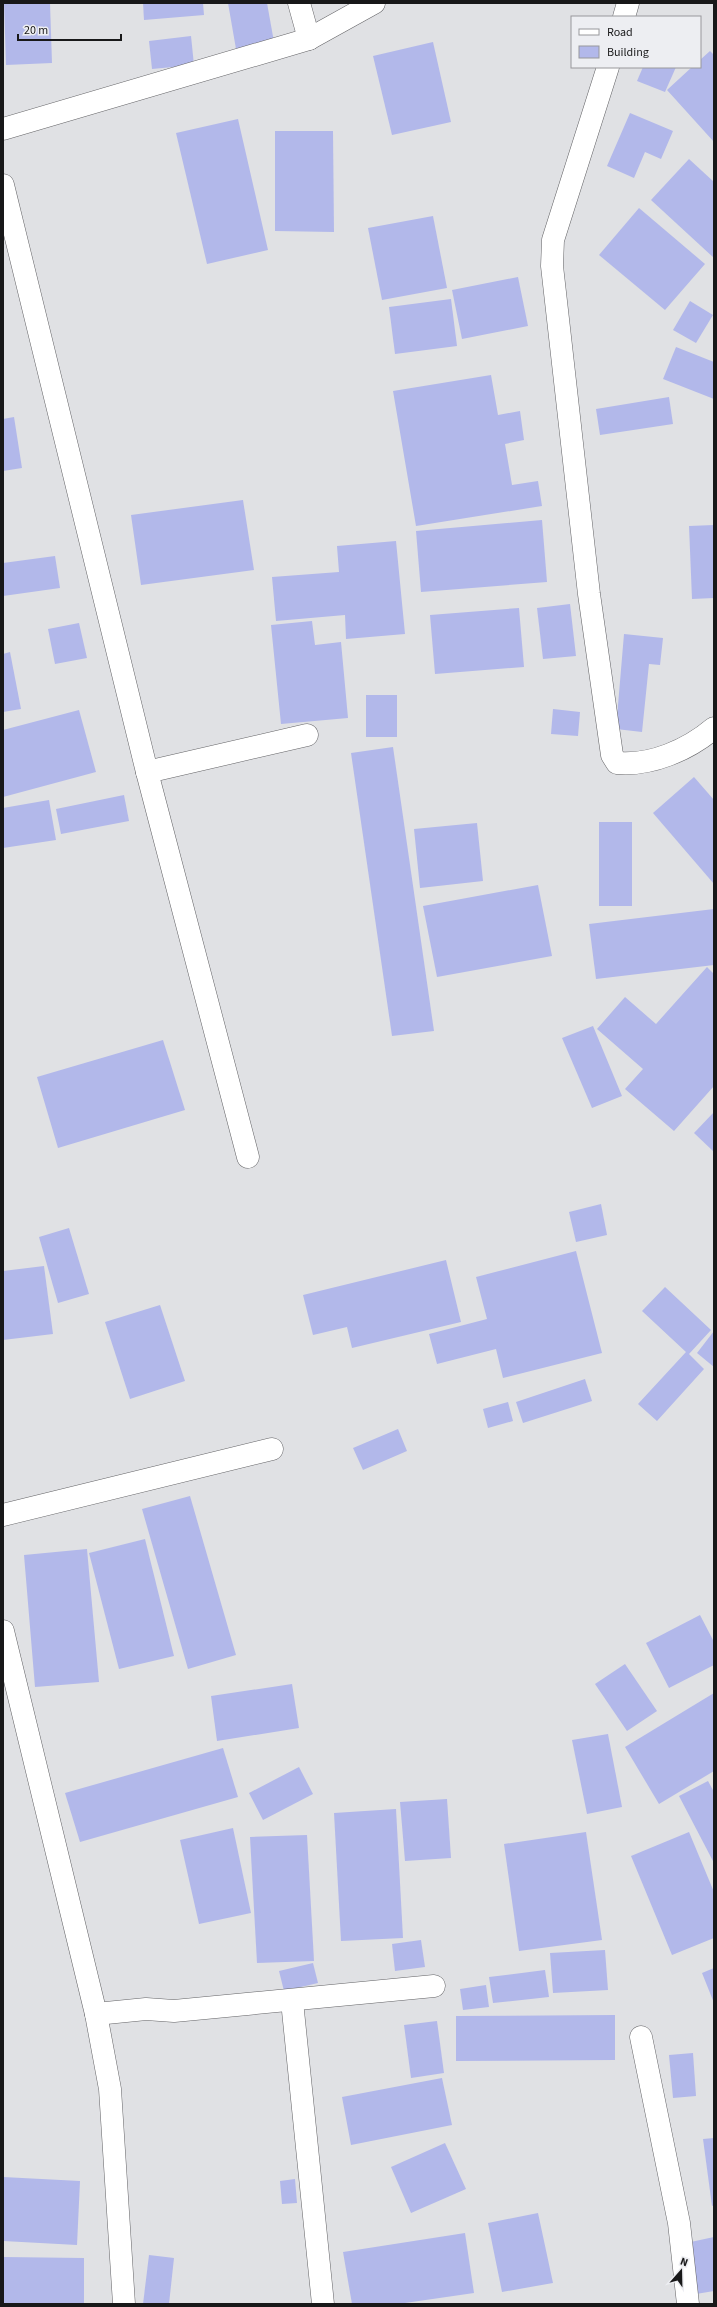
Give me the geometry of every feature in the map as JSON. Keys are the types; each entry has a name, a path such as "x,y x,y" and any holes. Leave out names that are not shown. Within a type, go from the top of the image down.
{"street":[{"path":"299,3 308,40"},
{"path":"3,129 308,40 374,3"},
{"path":"624,16 628,3"},
{"path":"608,68 554,240 552,266 589,594 612,755 617,763 632,765 655,761 702,738 714,728"},
{"path":"3,185 147,772 248,1157"},
{"path":"147,772 307,735"},
{"path":"3,1515 272,1450"},
{"path":"3,1631 96,2014 110,2089 124,2304"},
{"path":"96,2014 146,2009 174,2011 434,1986"},
{"path":"292,2000 323,2304"},
{"path":"641,2037 679,2223 688,2304"}],"building":[{"path":"4,3 50,3 52,63 6,65"},
{"path":"143,3 203,3 204,15 144,20"},
{"path":"228,3 267,3 274,42 236,49"},
{"path":"191,36 194,65 152,69 149,41"},
{"path":"433,42 451,122 392,135 373,56"},
{"path":"710,51 714,55 714,142 667,90 691,68 701,68 701,59"},
{"path":"643,68 676,68 665,92 637,81"},
{"path":"630,113 673,131 661,159 645,152 634,178 607,166"},
{"path":"238,119 268,250 207,264 176,133"},
{"path":"275,131 333,131 334,232 275,231"},
{"path":"689,159 714,182 714,258 651,200"},
{"path":"639,208 705,264 665,310 599,255"},
{"path":"433,216 447,288 382,300 368,228"},
{"path":"518,277 528,326 462,339 452,290"},
{"path":"451,299 457,346 395,354 389,307"},
{"path":"690,301 713,315 696,343 673,330"},
{"path":"676,347 714,362 714,399 663,379"},
{"path":"491,375 498,415 520,411 524,440 505,444 512,485 538,481 542,506 416,526 393,391"},
{"path":"669,397 673,424 600,435 596,409"},
{"path":"14,417 22,468 3,471 3,419"},
{"path":"243,500 254,570 141,585 131,515"},
{"path":"542,520 547,582 421,592 416,531"},
{"path":"714,525 714,598 692,599 689,526"},
{"path":"396,541 405,634 346,639 345,615 276,621 272,577 339,572 337,546"},
{"path":"55,556 60,588 3,596 3,563"},
{"path":"570,604 576,656 543,659 537,608"},
{"path":"519,608 524,667 435,674 430,615"},
{"path":"312,621 315,645 341,642 348,718 281,724 271,625"},
{"path":"79,623 87,658 55,664 48,629"},
{"path":"624,634 663,638 660,665 649,664 642,732 616,729"},
{"path":"10,652 21,709 3,712 3,654"},
{"path":"366,695 397,695 397,737 366,737"},
{"path":"553,709 580,712 578,736 551,734"},
{"path":"79,710 96,772 3,797 3,730"},
{"path":"393,747 434,1031 392,1036 351,753"},
{"path":"694,777 714,800 714,884 653,813"},
{"path":"124,795 129,821 61,834 56,809"},
{"path":"49,800 56,840 3,848 3,808"},
{"path":"599,822 632,822 632,906 599,906"},
{"path":"477,823 483,881 420,888 414,829"},
{"path":"538,885 552,956 437,977 423,906"},
{"path":"714,909 714,965 596,979 589,924"},
{"path":"707,967 714,974 714,1086 674,1131 625,1089 643,1069 597,1029 625,997 656,1024"},
{"path":"593,1026 622,1096 592,1108 562,1038"},
{"path":"163,1040 185,1110 58,1148 37,1077"},
{"path":"714,1112 714,1152 694,1133"},
{"path":"601,1204 607,1235 576,1242 569,1212"},
{"path":"69,1228 89,1294 58,1303 39,1237"},
{"path":"576,1251 602,1353 503,1378 496,1349 437,1364 429,1334 487,1319 476,1277"},
{"path":"446,1260 461,1322 352,1348 347,1327 313,1335 303,1295"},
{"path":"44,1266 53,1334 3,1340 3,1271"},
{"path":"665,1287 711,1330 689,1354 704,1369 657,1421 638,1404 686,1352 642,1311"},
{"path":"160,1305 185,1381 130,1399 105,1322"},
{"path":"714,1331 714,1367 697,1353"},
{"path":"585,1379 592,1401 523,1423 516,1402"},
{"path":"508,1402 513,1421 488,1428 483,1409"},
{"path":"398,1429 407,1451 363,1470 353,1448"},
{"path":"190,1496 236,1655 188,1669 142,1509"},
{"path":"145,1539 174,1656 119,1669 89,1553"},
{"path":"87,1549 99,1682 35,1687 24,1555"},
{"path":"700,1615 714,1642 714,1665 669,1688 646,1643"},
{"path":"625,1664 657,1711 627,1731 595,1684"},
{"path":"292,1684 299,1728 217,1741 211,1696"},
{"path":"714,1693 714,1771 659,1804 625,1747"},
{"path":"608,1734 622,1807 587,1814 572,1740"},
{"path":"223,1748 238,1797 80,1842 65,1793"},
{"path":"299,1767 313,1794 263,1820 249,1793"},
{"path":"708,1781 714,1792 714,1863 679,1796"},
{"path":"447,1799 451,1858 405,1861 400,1802"},
{"path":"396,1809 403,1938 341,1941 334,1813"},
{"path":"233,1828 251,1913 199,1924 180,1840"},
{"path":"586,1832 602,1940 519,1951 504,1844"},
{"path":"689,1832 714,1892 714,1938 672,1955 631,1856"},
{"path":"307,1835 314,1961 257,1963 250,1837"},
{"path":"421,1940 425,1967 395,1971 392,1944"},
{"path":"605,1950 608,1990 553,1993 550,1953"},
{"path":"313,1963 318,1983 284,1991 279,1971"},
{"path":"714,1968 714,2003 702,1973"},
{"path":"545,1970 549,1997 493,2003 489,1977"},
{"path":"486,1985 489,2007 463,2010 460,1989"},
{"path":"615,2015 615,2060 456,2061 456,2016"},
{"path":"437,2021 444,2073 411,2078 404,2025"},
{"path":"693,2053 696,2096 673,2098 669,2055"},
{"path":"442,2078 452,2125 351,2145 342,2097"},
{"path":"714,2138 714,2205 712,2206 703,2139"},
{"path":"445,2143 466,2189 411,2213 391,2167"},
{"path":"3,2177 80,2181 77,2245 3,2241"},
{"path":"295,2179 297,2203 282,2204 280,2181"},
{"path":"538,2213 553,2283 502,2292 488,2223"},
{"path":"465,2233 474,2293 398,2304 352,2304 343,2252"},
{"path":"714,2237 714,2291 696,2294 686,2243"},
{"path":"149,2255 174,2258 169,2304 143,2304"},
{"path":"3,2257 84,2258 84,2304 3,2304"}]}
